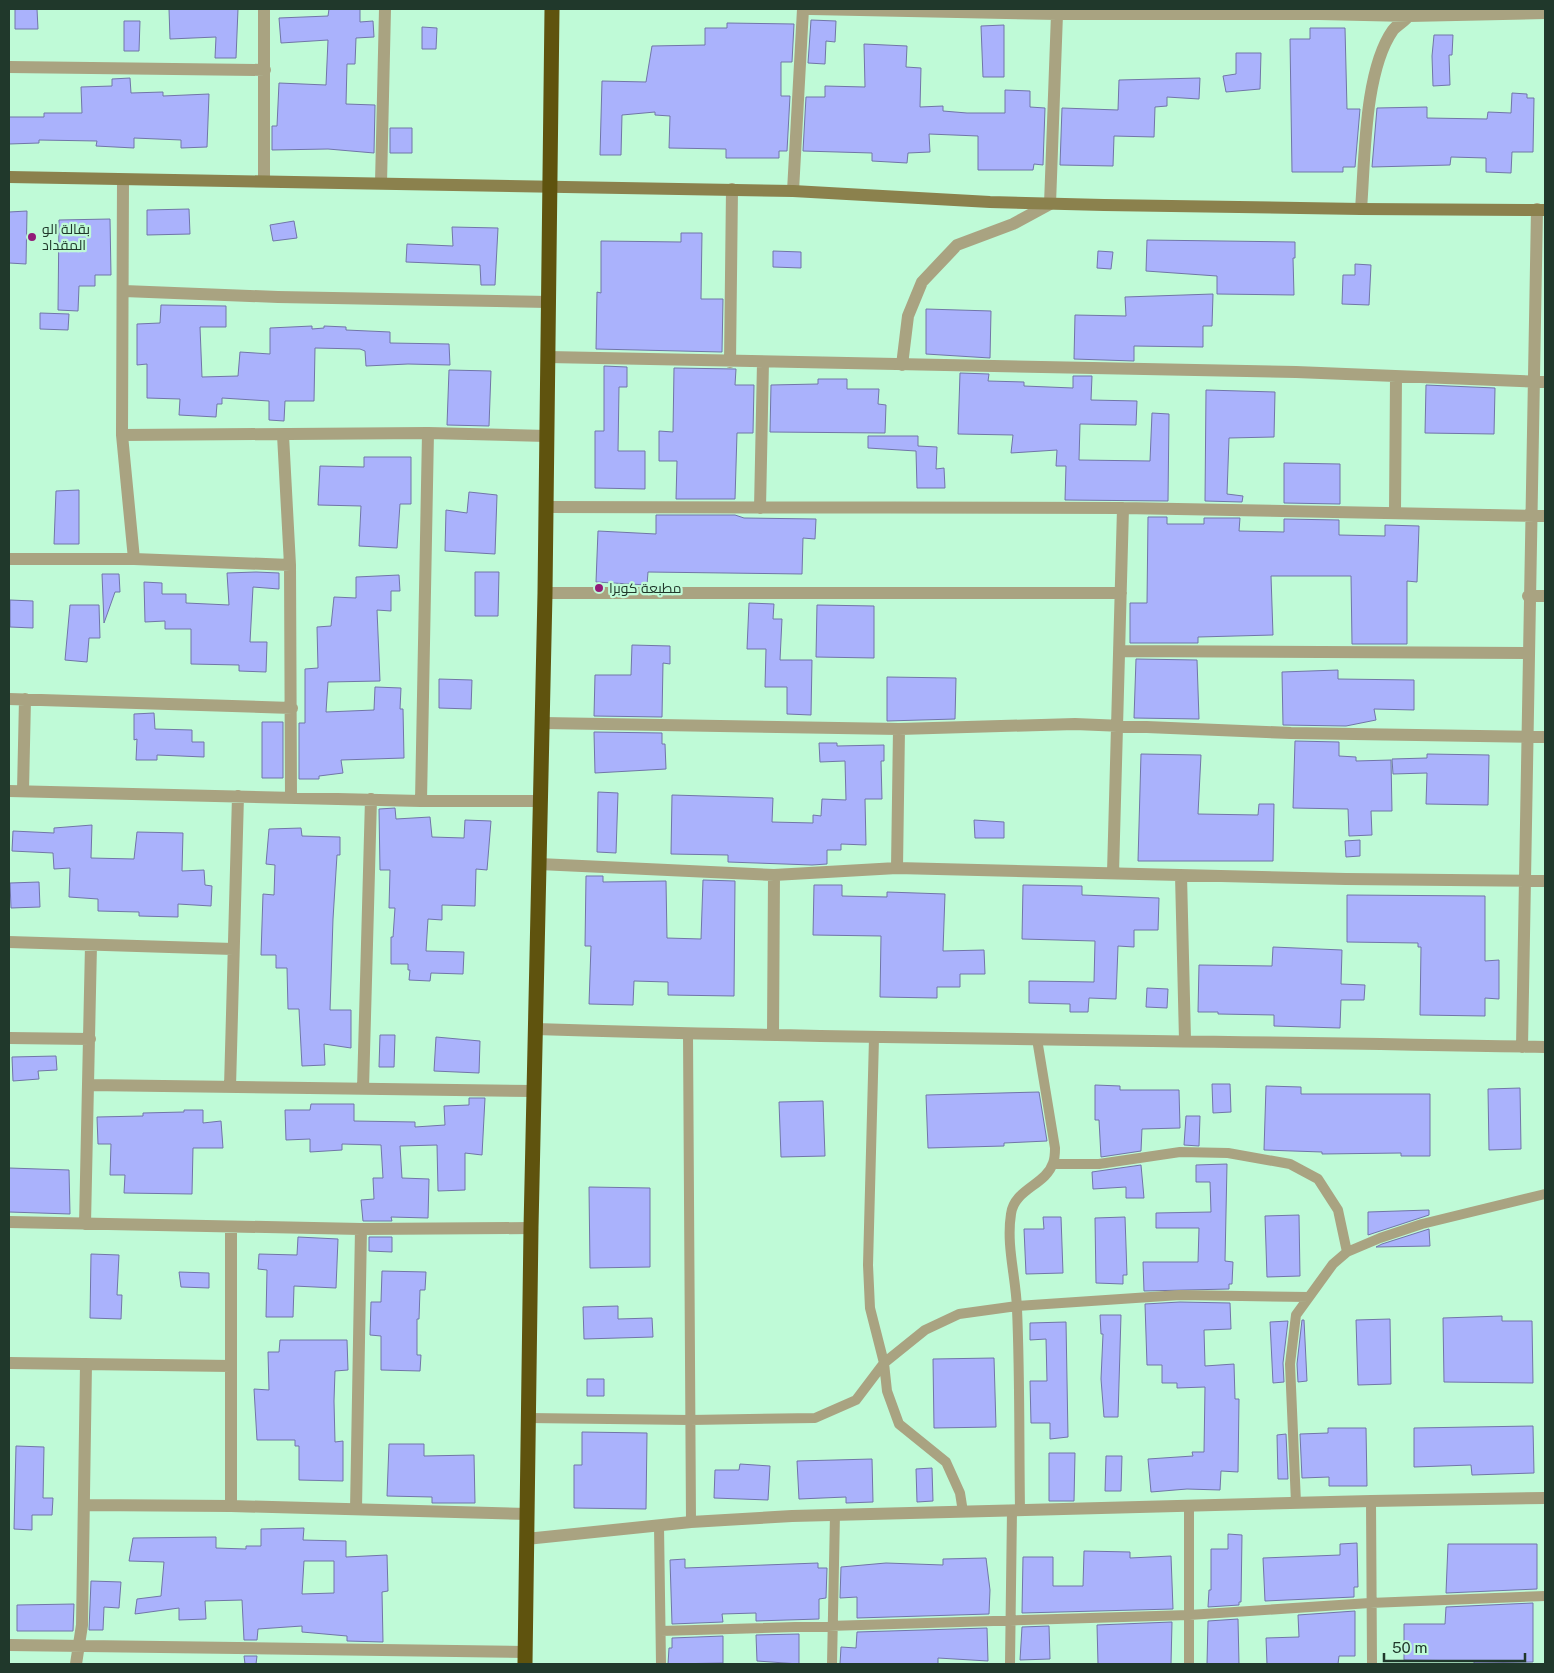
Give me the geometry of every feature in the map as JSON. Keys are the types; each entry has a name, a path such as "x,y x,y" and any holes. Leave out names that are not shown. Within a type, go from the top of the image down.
{"highway":[{"path":"525,1658 531,1228 545,593 552,9"}],"street":[{"path":"264,9 264,181"},
{"path":"381,183 385,9"},
{"path":"793,191 802,9"},
{"path":"811,9 1057,14 1166,11 1542,12"},
{"path":"1361,210 1370,96 1384,50 1394,29 1411,13"},
{"path":"1050,204 1057,14"},
{"path":"9,67 265,70"},
{"path":"9,177 732,189 1050,204 1361,210 1541,210 1539,382 1528,596 1528,737 1522,1046"},
{"path":"123,180 122,435 134,559"},
{"path":"730,362 732,189"},
{"path":"902,364 908,316 922,282 957,245 1013,224 1050,204"},
{"path":"124,291 288,297 549,302"},
{"path":"548,357 1287,372 1539,382"},
{"path":"760,508 763,362"},
{"path":"1395,513 1396,377"},
{"path":"122,435 428,433 547,436"},
{"path":"421,801 428,433"},
{"path":"282,435 290,565 291,797"},
{"path":"546,507 1123,508 1545,516"},
{"path":"1113,873 1123,508"},
{"path":"9,560 134,559 290,565"},
{"path":"545,593 1120,593"},
{"path":"1528,596 1545,596"},
{"path":"1119,651 1528,652"},
{"path":"9,699 292,708"},
{"path":"23,791 25,699"},
{"path":"542,723 899,729 1075,724 1291,733 1545,737"},
{"path":"898,868 899,729"},
{"path":"9,791 421,801 540,801"},
{"path":"230,1087 238,796"},
{"path":"363,1089 371,800"},
{"path":"539,864 774,875 898,868 1545,881"},
{"path":"774,875 774,1035"},
{"path":"1181,875 1185,1040"},
{"path":"9,942 233,949"},
{"path":"85,1224 91,945"},
{"path":"536,1029 874,1038 1185,1040 1545,1047"},
{"path":"9,1038 90,1039"},
{"path":"89,1085 534,1091"},
{"path":"9,1222 362,1229 531,1228"},
{"path":"230,1506 232,1227"},
{"path":"356,1509 362,1229"},
{"path":"9,1363 230,1366"},
{"path":"76,1664 80,1647 86,1364"},
{"path":"526,1539 691,1522 835,1514 1371,1500 1545,1498"},
{"path":"84,1505 230,1506 527,1514"},
{"path":"9,1645 525,1658"}],"lane":[{"path":"688,1034 691,1522"},
{"path":"874,1038 868,1265 870,1308 884,1363 886,1391 899,1424 946,1462 960,1493 963,1512"},
{"path":"1010,1664 1010,1622 1016,1510 1018,1306 1010,1258 1010,1214 1014,1203 1020,1195 1044,1175 1053,1164 1055,1148 1036,1039"},
{"path":"1053,1164 1099,1164 1180,1152 1228,1153 1290,1164 1318,1179 1338,1210 1347,1252"},
{"path":"1296,1503 1290,1364 1296,1315 1333,1264 1347,1252 1380,1238 1422,1224 1545,1194"},
{"path":"528,1418 690,1420 815,1418 856,1400 884,1363 925,1330 959,1314 1018,1306 1180,1295 1309,1297"},
{"path":"1371,1500 1370,1604 1372,1664"},
{"path":"1189,1506 1189,1664"},
{"path":"832,1664 835,1514"},
{"path":"659,1526 661,1664"},
{"path":"661,1631 1010,1622 1189,1615 1545,1596"}],"building":[{"path":"15,9 37,9 38,29 15,29"},
{"path":"169,9 238,9 236,58 215,58 216,37 170,39"},
{"path":"329,9 360,9 360,22 373,21 374,37 356,38 355,64 347,64 346,104 375,105 374,153 328,149 272,150 272,126 277,126 279,83 326,85 328,40 281,43 279,18 328,16"},
{"path":"811,20 836,21 835,42 826,41 825,64 808,63"},
{"path":"124,21 140,21 139,51 124,51"},
{"path":"727,23 794,24 792,62 781,62 781,96 790,96 787,151 779,151 779,158 726,158 726,149 669,148 670,116 655,115 655,112 622,115 621,155 600,155 602,81 646,82 652,46 705,45 705,28 727,28"},
{"path":"1004,25 1004,77 983,77 981,26"},
{"path":"422,27 437,28 436,49 422,49"},
{"path":"1310,28 1345,28 1347,109 1360,109 1355,167 1343,167 1343,172 1292,172 1290,39 1310,39"},
{"path":"1434,35 1453,35 1452,55 1449,55 1450,85 1433,86 1432,56"},
{"path":"864,44 907,46 906,67 921,68 920,107 943,106 943,111 967,113 1005,113 1005,90 1030,91 1030,107 1045,108 1043,165 1034,164 1033,170 978,170 978,136 929,134 930,152 908,153 907,163 872,161 872,153 803,151 806,97 825,97 825,86 865,87"},
{"path":"1236,53 1261,53 1260,89 1226,92 1223,76 1236,74"},
{"path":"130,78 131,93 163,92 163,96 209,94 207,147 181,148 181,140 134,138 134,148 96,146 97,141 39,140 39,143 9,144 9,117 44,117 44,113 82,113 81,87 112,86 112,79"},
{"path":"1200,78 1199,99 1167,97 1167,106 1155,107 1154,137 1114,136 1113,166 1060,165 1062,108 1118,110 1119,80"},
{"path":"1512,93 1527,94 1527,98 1534,98 1533,152 1512,152 1511,173 1486,172 1486,158 1451,157 1450,165 1372,167 1377,108 1427,107 1427,118 1487,119 1488,112 1511,113"},
{"path":"390,128 412,128 412,153 390,153"},
{"path":"189,209 190,234 147,235 147,210"},
{"path":"27,211 26,264 9,263 9,212"},
{"path":"110,219 111,275 95,275 95,286 79,286 78,311 58,310 59,220"},
{"path":"294,221 297,238 273,241 270,225"},
{"path":"452,227 498,228 495,285 481,285 480,265 406,262 407,244 453,246"},
{"path":"681,233 702,233 701,299 723,299 722,352 596,349 597,292 601,293 601,241 681,242"},
{"path":"1147,240 1295,242 1295,258 1293,258 1294,295 1217,294 1217,276 1146,271"},
{"path":"773,251 801,252 801,268 773,267"},
{"path":"1098,251 1113,252 1111,269 1097,268"},
{"path":"1355,264 1371,265 1369,305 1342,304 1343,275 1355,275"},
{"path":"1213,294 1212,326 1203,326 1203,347 1134,346 1134,361 1074,359 1075,315 1126,316 1125,297"},
{"path":"161,305 226,306 226,327 200,327 202,377 238,376 240,352 270,354 270,328 312,326 312,329 324,328 324,326 346,327 346,330 390,332 390,343 449,344 450,365 366,366 365,351 360,349 315,348 314,401 285,401 284,421 269,420 269,401 222,398 222,404 217,404 216,417 179,415 180,399 147,398 147,364 137,365 137,324 160,323"},
{"path":"926,309 991,311 990,358 926,354"},
{"path":"40,313 69,314 68,330 40,329"},
{"path":"604,366 627,367 627,387 619,387 618,451 645,451 645,489 595,488 595,431 604,431"},
{"path":"674,368 736,369 735,385 754,385 753,433 737,433 735,499 676,499 677,461 659,461 659,431 673,432"},
{"path":"449,370 491,371 489,426 447,425"},
{"path":"960,373 989,374 988,381 1024,382 1024,386 1073,388 1073,376 1092,376 1091,400 1137,401 1136,425 1080,424 1079,460 1150,461 1152,413 1169,414 1168,501 1065,500 1066,466 1056,466 1057,450 1011,453 1013,435 958,434"},
{"path":"818,379 847,379 847,389 879,389 878,404 886,405 885,433 770,432 771,385 818,384"},
{"path":"1426,385 1495,388 1494,434 1425,433"},
{"path":"1206,390 1275,392 1274,437 1229,438 1227,494 1243,496 1242,502 1205,501"},
{"path":"868,436 918,436 918,446 937,447 936,469 944,468 945,488 917,488 916,451 868,448"},
{"path":"364,457 411,457 411,504 400,504 397,548 359,546 361,506 318,505 320,466 364,467"},
{"path":"1284,463 1340,464 1340,504 1284,503"},
{"path":"79,490 79,544 54,544 56,491"},
{"path":"469,492 497,495 495,554 445,551 446,510 467,513"},
{"path":"656,515 735,515 744,518 816,519 815,539 803,538 802,574 648,572 647,585 596,582 598,531 656,534"},
{"path":"1148,517 1167,517 1167,524 1204,524 1204,518 1240,518 1239,531 1284,532 1284,519 1339,520 1339,535 1385,536 1385,525 1419,526 1417,582 1407,581 1407,644 1352,644 1351,576 1271,576 1273,635 1198,637 1198,643 1130,643 1130,603 1147,603"},
{"path":"475,572 499,572 498,616 475,616"},
{"path":"227,573 279,573 279,589 253,587 250,642 267,642 266,672 239,671 239,665 191,664 191,629 165,629 165,621 145,622 144,582 162,583 162,594 186,594 186,603 229,605"},
{"path":"102,574 119,574 120,592 115,592 104,623"},
{"path":"399,575 400,591 391,591 391,611 377,610 380,681 328,682 326,712 374,710 375,687 401,688 400,709 403,709 404,758 341,760 343,773 319,776 319,779 299,779 299,723 305,723 305,669 318,668 317,627 331,626 334,597 356,598 356,577"},
{"path":"10,600 33,601 33,628 10,627"},
{"path":"749,603 774,604 773,619 782,619 780,660 812,660 811,715 787,714 787,687 765,687 766,649 747,649"},
{"path":"70,605 99,605 100,638 89,638 87,662 65,660"},
{"path":"817,605 874,606 874,658 816,657"},
{"path":"632,645 670,646 670,664 663,663 662,717 594,716 595,675 631,675"},
{"path":"1136,659 1197,660 1199,719 1134,718"},
{"path":"1338,670 1338,679 1414,680 1414,710 1374,709 1376,720 1346,726 1283,725 1282,672"},
{"path":"887,677 956,678 955,719 887,721"},
{"path":"439,679 472,680 471,709 439,708"},
{"path":"154,713 155,729 192,730 192,742 204,742 204,757 157,755 157,760 136,760 137,739 134,740 134,714"},
{"path":"262,722 283,722 283,778 262,778"},
{"path":"594,732 662,733 662,744 665,744 666,769 595,773"},
{"path":"1295,741 1339,742 1339,756 1356,757 1356,761 1391,760 1392,811 1371,811 1372,835 1349,836 1348,809 1293,808"},
{"path":"819,743 837,743 837,746 884,745 884,761 881,761 882,799 865,799 866,845 841,844 841,850 827,850 827,864 812,865 728,862 728,855 671,854 672,795 773,798 772,822 813,823 813,815 821,816 822,799 846,800 845,761 820,762"},
{"path":"1141,754 1201,755 1198,814 1258,815 1259,804 1274,804 1273,861 1138,861"},
{"path":"1427,754 1489,755 1488,805 1426,804 1427,773 1393,774 1392,759 1427,758"},
{"path":"598,792 618,793 616,853 597,852"},
{"path":"395,808 396,819 430,817 432,837 464,838 465,820 491,821 487,870 476,869 475,906 442,905 442,920 428,919 426,951 464,952 463,974 431,973 430,981 409,980 410,970 408,970 408,964 391,964 391,937 393,937 395,908 389,908 390,870 380,870 379,809"},
{"path":"974,820 1004,822 1004,838 975,838"},
{"path":"92,825 91,858 134,859 137,832 183,833 182,871 204,870 205,885 212,886 211,906 178,904 178,917 139,916 139,912 98,911 98,899 69,897 70,868 54,869 53,853 12,851 13,831 54,833 54,828"},
{"path":"301,828 302,836 340,837 340,855 337,855 333,919 330,1010 351,1010 351,1048 324,1044 325,1065 302,1066 299,1009 288,1009 287,968 276,968 276,955 261,955 263,894 274,895 275,865 266,864 269,829"},
{"path":"1360,840 1360,856 1346,857 1345,841"},
{"path":"586,876 603,876 603,882 666,881 667,938 701,939 703,880 735,881 734,996 668,995 668,982 634,981 633,1005 589,1004 591,946 585,946"},
{"path":"39,882 40,907 11,908 10,883"},
{"path":"814,885 842,885 842,896 887,897 887,892 945,894 943,951 984,950 985,974 960,974 960,987 937,987 937,998 880,997 881,936 813,935"},
{"path":"1023,885 1082,886 1082,895 1159,898 1158,930 1134,930 1134,947 1118,946 1116,999 1089,998 1088,1012 1070,1012 1070,1004 1029,1003 1029,981 1094,982 1095,941 1022,939"},
{"path":"1347,895 1485,896 1485,961 1499,960 1499,999 1485,998 1485,1016 1420,1015 1421,947 1418,947 1418,943 1347,942"},
{"path":"1273,947 1342,950 1341,984 1365,985 1364,1000 1341,1000 1340,1028 1274,1026 1274,1015 1198,1012 1199,965 1272,966"},
{"path":"1147,988 1168,989 1167,1008 1146,1007"},
{"path":"380,1035 395,1035 394,1067 379,1067"},
{"path":"436,1037 480,1041 479,1073 434,1071"},
{"path":"56,1056 57,1070 38,1071 39,1079 13,1081 12,1057"},
{"path":"1212,1084 1230,1084 1231,1112 1213,1113"},
{"path":"1095,1085 1120,1086 1120,1090 1179,1090 1180,1128 1142,1129 1141,1151 1101,1157 1099,1120 1095,1120"},
{"path":"1266,1086 1301,1087 1301,1094 1430,1094 1430,1156 1401,1156 1401,1153 1322,1154 1322,1152 1264,1150"},
{"path":"1520,1088 1521,1149 1489,1150 1488,1089"},
{"path":"1039,1092 1047,1141 1004,1143 1004,1146 928,1148 926,1095"},
{"path":"469,1098 485,1098 482,1155 465,1153 465,1190 438,1191 437,1145 400,1146 402,1178 429,1179 428,1218 391,1217 392,1221 363,1221 361,1200 374,1199 373,1178 383,1178 381,1145 342,1144 342,1150 310,1152 310,1139 286,1140 285,1110 310,1110 311,1104 354,1104 354,1121 415,1122 415,1127 445,1125 444,1106 469,1105"},
{"path":"823,1101 825,1156 781,1157 779,1102"},
{"path":"184,1110 203,1110 203,1123 221,1121 223,1148 193,1148 192,1194 124,1193 125,1175 110,1175 111,1144 98,1144 97,1117 143,1116 143,1113 184,1112"},
{"path":"1186,1116 1200,1116 1199,1146 1184,1145"},
{"path":"1227,1164 1225,1261 1233,1262 1232,1284 1229,1284 1229,1289 1144,1291 1143,1262 1198,1262 1199,1228 1156,1228 1156,1213 1211,1212 1210,1182 1196,1182 1196,1165"},
{"path":"1141,1165 1144,1198 1126,1198 1126,1187 1093,1189 1092,1172"},
{"path":"9,1168 69,1170 70,1214 9,1212"},
{"path":"589,1187 650,1188 650,1267 590,1268"},
{"path":"1429,1210 1429,1215 1368,1235 1368,1212"},
{"path":"1299,1215 1300,1276 1267,1277 1265,1216"},
{"path":"1043,1217 1061,1217 1063,1273 1026,1274 1024,1229 1044,1229"},
{"path":"1125,1217 1127,1275 1123,1275 1123,1284 1096,1283 1095,1218"},
{"path":"1429,1229 1430,1246 1376,1247 1382,1244"},
{"path":"298,1237 338,1239 336,1288 294,1286 293,1317 266,1317 267,1270 258,1269 259,1254 297,1255"},
{"path":"369,1237 392,1237 392,1252 369,1251"},
{"path":"91,1254 119,1255 117,1295 122,1295 121,1319 90,1318"},
{"path":"382,1271 426,1272 425,1290 420,1290 419,1319 417,1319 417,1355 421,1355 420,1371 381,1370 381,1336 370,1335 371,1302 381,1302"},
{"path":"179,1272 209,1273 209,1288 181,1287"},
{"path":"1180,1302 1230,1303 1231,1329 1204,1330 1205,1366 1234,1364 1235,1399 1239,1399 1238,1472 1221,1471 1220,1490 1187,1489 1151,1492 1148,1459 1193,1456 1192,1452 1204,1452 1205,1387 1177,1388 1177,1383 1162,1383 1162,1365 1147,1365 1145,1304"},
{"path":"618,1306 618,1319 652,1318 653,1337 584,1339 583,1307"},
{"path":"1100,1315 1121,1315 1118,1417 1104,1417 1101,1379 1103,1334 1101,1334"},
{"path":"1502,1316 1502,1321 1532,1321 1533,1383 1444,1382 1443,1318"},
{"path":"1390,1319 1391,1384 1358,1385 1356,1320"},
{"path":"1302,1320 1304,1320 1307,1381 1298,1382 1297,1364"},
{"path":"1288,1321 1283,1363 1284,1382 1273,1383 1270,1322"},
{"path":"1066,1322 1068,1437 1050,1439 1050,1423 1031,1423 1030,1381 1047,1381 1046,1339 1030,1340 1030,1323"},
{"path":"280,1340 347,1340 348,1370 335,1371 334,1401 335,1442 343,1441 343,1481 299,1480 299,1446 295,1446 295,1440 257,1440 254,1389 269,1390 268,1352 279,1352"},
{"path":"994,1358 996,1427 934,1428 933,1359"},
{"path":"587,1379 604,1379 604,1396 587,1396"},
{"path":"1533,1426 1534,1473 1472,1475 1471,1465 1414,1467 1414,1428"},
{"path":"1328,1428 1366,1428 1367,1486 1329,1486 1329,1477 1302,1478 1300,1434 1328,1433"},
{"path":"582,1432 647,1433 646,1509 574,1508 574,1465 582,1465"},
{"path":"1286,1434 1288,1479 1278,1479 1277,1435"},
{"path":"389,1444 424,1444 424,1456 474,1455 475,1503 432,1503 432,1497 387,1496"},
{"path":"16,1446 44,1447 43,1498 53,1498 52,1515 32,1515 32,1530 14,1529"},
{"path":"1049,1453 1075,1453 1074,1501 1049,1501"},
{"path":"1106,1456 1122,1456 1121,1491 1105,1491"},
{"path":"872,1459 873,1502 846,1503 846,1497 799,1499 797,1461"},
{"path":"740,1464 770,1466 768,1500 714,1498 715,1470 739,1470"},
{"path":"932,1468 933,1501 917,1502 916,1469"},
{"path":"304,1528 303,1540 346,1541 346,1557 387,1555 388,1591 382,1592 383,1642 347,1641 347,1636 302,1632 302,1626 258,1629 257,1640 244,1640 242,1600 205,1601 206,1619 179,1620 179,1608 135,1614 137,1599 161,1596 164,1562 129,1561 133,1538 216,1537 216,1548 246,1549 246,1546 261,1546 261,1529","holes":["304,1561 334,1561 334,1593 302,1594"]},
{"path":"1228,1534 1242,1535 1241,1602 1239,1602 1239,1605 1208,1607 1209,1590 1211,1590 1211,1549 1228,1549"},
{"path":"1357,1543 1358,1587 1354,1587 1354,1597 1265,1601 1263,1558 1340,1555 1340,1544"},
{"path":"1448,1544 1537,1544 1537,1589 1446,1593"},
{"path":"1084,1551 1130,1552 1130,1558 1171,1556 1173,1609 1022,1613 1023,1557 1053,1557 1053,1586 1083,1586"},
{"path":"986,1558 990,1590 989,1614 857,1618 857,1597 840,1598 841,1567 886,1563 943,1565 943,1559"},
{"path":"685,1559 685,1568 818,1563 818,1568 827,1568 826,1598 819,1599 819,1619 756,1621 756,1613 722,1614 723,1622 672,1624 670,1560"},
{"path":"91,1581 121,1582 119,1608 104,1607 103,1630 89,1630"},
{"path":"1533,1603 1533,1662 1474,1663 1474,1661 1404,1660 1404,1624 1445,1624 1446,1607"},
{"path":"74,1604 73,1631 17,1631 17,1605"},
{"path":"1355,1611 1355,1656 1339,1656 1338,1664 1267,1664 1266,1638 1299,1637 1298,1615"},
{"path":"1238,1619 1239,1664 1207,1664 1208,1621"},
{"path":"1172,1622 1171,1664 1098,1664 1097,1625"},
{"path":"1049,1626 1050,1659 1020,1660 1022,1627"},
{"path":"987,1628 988,1661 938,1658 938,1664 840,1664 841,1647 856,1648 857,1632"},
{"path":"799,1634 799,1664 757,1661 756,1635"},
{"path":"723,1636 723,1663 668,1664 669,1648 672,1648 672,1638"},
{"path":"244,1656 257,1656 256,1664 245,1664"}],"place":[{"name":"بقالة الو المقداد","path":"32,237"},
{"name":"مطبعة كوبرا","path":"599,588"}]}
